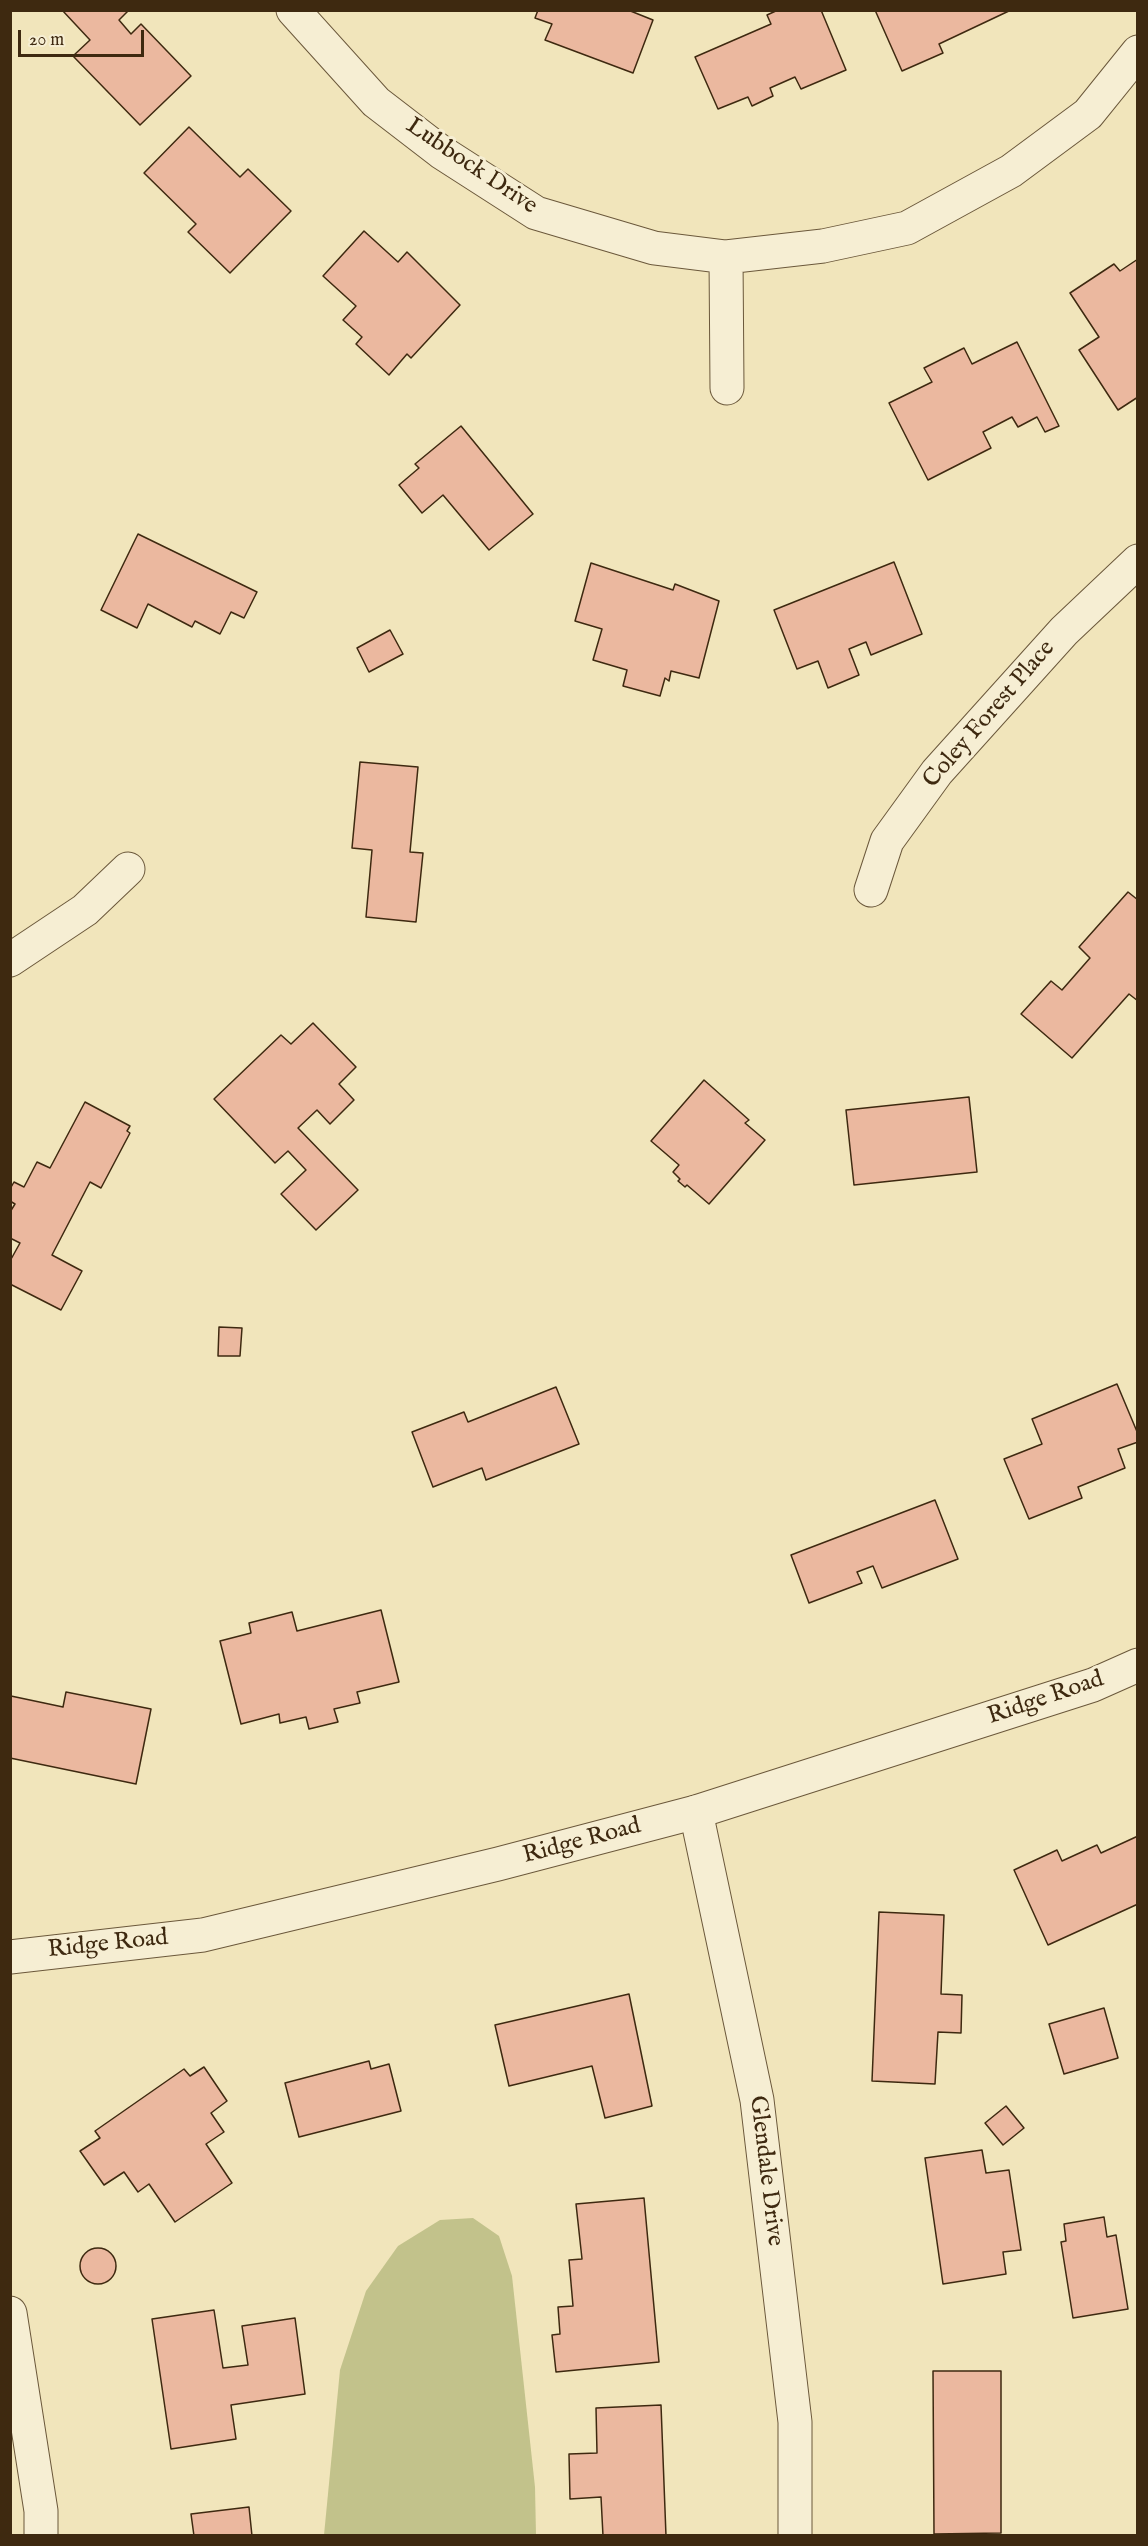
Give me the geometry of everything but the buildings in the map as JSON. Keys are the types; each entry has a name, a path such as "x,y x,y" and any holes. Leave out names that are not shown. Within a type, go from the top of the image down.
{"street":[{"name":"Lubbock Drive","path":"293,10 376,102 441,152 536,213 654,248 726,256 823,246 908,228 1011,171 1088,114 1137,52"},
{"path":"726,256 727,388"},
{"name":"Coley Forest Place","path":"871,890 887,841 937,772 1064,631 1137,561"},
{"path":"10,960 85,910 128,869"},
{"name":"Ridge Road","path":"10,1957 203,1935 498,1864 696,1812 1094,1684 1137,1665"},
{"name":"Glendale Drive","path":"696,1812 757,2100 795,2422 795,2535"},
{"path":"12,2325 41,2511 41,2535"}],"green space":[{"path":"473,2218 499,2236 512,2276 535,2487 536,2535 324,2535 340,2370 366,2291 398,2246 440,2220"}]}
